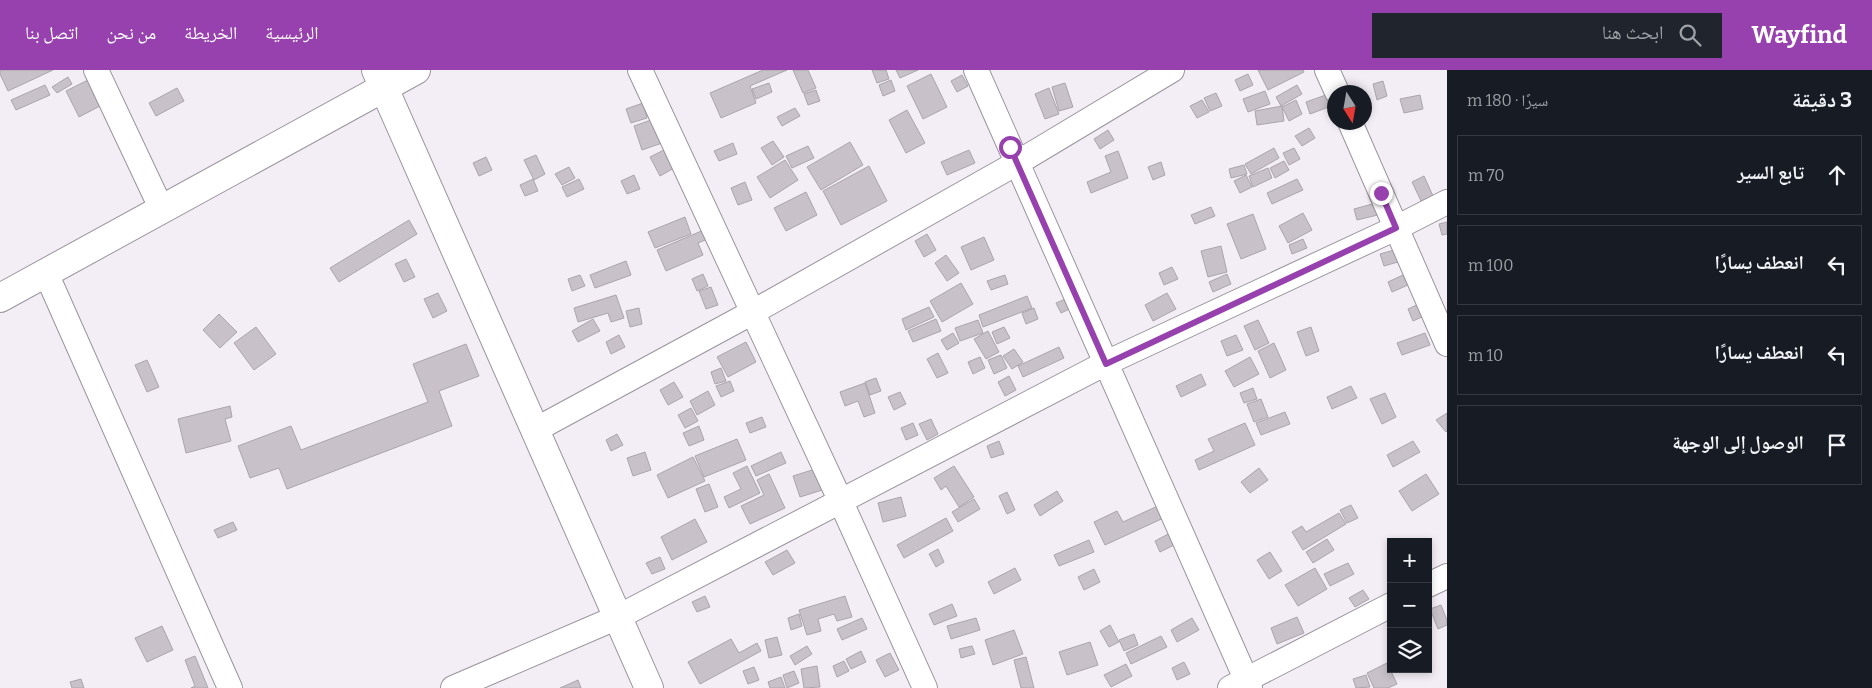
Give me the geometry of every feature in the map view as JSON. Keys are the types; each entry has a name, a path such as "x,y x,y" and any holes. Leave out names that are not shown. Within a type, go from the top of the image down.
{"street":[{"path":"96,70 162,210"},
{"path":"0,298 162,210 380,79 416,70"},
{"path":"640,70 926,688"},
{"path":"976,70 1106,364 1242,685 1387,607"},
{"path":"535,430 753,312 1017,163 1172,70"},
{"path":"1327,70 1333,85"},
{"path":"380,79 649,688"},
{"path":"1353,130 1447,344"},
{"path":"453,688 618,617 1106,364 1396,228 1447,202"},
{"path":"46,273 230,688"},
{"path":"1432,583 1447,576"}],"building":[{"path":"0,70 53,70 8,91"},
{"path":"763,70 787,70 750,86 756,103 721,118 710,93"},
{"path":"793,70 808,70 816,88 803,93"},
{"path":"872,70 886,70 889,79 877,83"},
{"path":"896,70 918,70 900,78"},
{"path":"1258,70 1303,70 1304,72 1268,90"},
{"path":"931,74 947,107 923,119 907,86"},
{"path":"1248,74 1253,85 1240,91 1235,80"},
{"path":"962,75 968,86 957,92 951,81"},
{"path":"68,77 72,84 57,93 52,87"},
{"path":"88,80 100,106 79,117 66,91"},
{"path":"891,80 895,91 883,96 879,85"},
{"path":"1383,81 1387,96 1377,100 1373,84"},
{"path":"769,83 772,92 756,99 752,89"},
{"path":"1065,83 1073,107 1059,111 1052,87"},
{"path":"45,85 50,95 16,110 11,100"},
{"path":"1297,85 1302,94 1281,106 1276,97"},
{"path":"177,88 184,101 156,116 149,103"},
{"path":"1049,88 1059,114 1045,119 1035,94"},
{"path":"816,90 820,101 808,105 804,94"},
{"path":"1265,91 1270,104 1248,112 1243,99"},
{"path":"1216,93 1222,106 1210,111 1204,98"},
{"path":"1327,94 1327,108 1310,114 1306,102"},
{"path":"1420,95 1423,109 1404,113 1400,99"},
{"path":"1202,100 1209,112 1197,118 1190,106"},
{"path":"1296,100 1302,114 1289,121 1282,107"},
{"path":"643,103 647,118 631,123 626,109"},
{"path":"1282,106 1284,121 1257,125 1255,111"},
{"path":"795,108 800,116 782,126 777,117"},
{"path":"907,110 925,143 906,153 889,120"},
{"path":"654,119 662,143 642,150 634,126"},
{"path":"1309,128 1315,138 1302,146 1295,136"},
{"path":"1108,130 1114,140 1100,149 1094,139"},
{"path":"773,141 784,157 772,165 761,148"},
{"path":"850,142 863,165 821,190 807,167"},
{"path":"733,143 737,154 719,161 714,151"},
{"path":"808,146 814,158 792,168 786,156"},
{"path":"668,148 674,168 660,176 650,157"},
{"path":"1274,148 1279,158 1251,174 1245,164"},
{"path":"1294,148 1300,159 1289,165 1283,153"},
{"path":"969,150 975,163 947,175 941,162"},
{"path":"1118,151 1128,178 1091,193 1087,182 1111,172 1105,156"},
{"path":"536,155 545,174 534,180 524,160"},
{"path":"486,157 492,170 479,176 473,163"},
{"path":"785,160 798,180 770,198 757,177"},
{"path":"1284,161 1289,170 1275,178 1270,168"},
{"path":"1161,162 1165,175 1153,180 1148,167"},
{"path":"1244,165 1247,174 1231,178 1229,169"},
{"path":"869,166 887,201 841,225 823,191"},
{"path":"569,167 575,178 562,185 555,174"},
{"path":"1268,168 1272,178 1253,187 1249,176"},
{"path":"634,175 640,189 627,194 621,181"},
{"path":"1246,175 1252,187 1240,193 1234,181"},
{"path":"1424,176 1433,196 1421,201 1412,182"},
{"path":"533,179 538,191 525,196 520,185"},
{"path":"579,179 584,189 567,197 562,187"},
{"path":"1297,179 1303,190 1272,204 1267,193"},
{"path":"745,182 752,200 738,205 731,188"},
{"path":"806,192 817,215 786,231 774,208"},
{"path":"1387,200 1390,212 1357,220 1354,209"},
{"path":"1211,207 1215,216 1195,224 1191,215"},
{"path":"1303,213 1312,230 1288,243 1279,226"},
{"path":"1253,214 1266,249 1241,259 1227,224"},
{"path":"685,217 691,234 655,248 648,232"},
{"path":"409,220 417,234 339,282 330,268"},
{"path":"1447,222 1447,234 1442,235 1439,224"},
{"path":"706,229 710,238 698,243 703,255 666,271 657,250"},
{"path":"927,234 936,250 924,257 915,241"},
{"path":"984,237 994,260 971,270 961,247"},
{"path":"1303,239 1307,248 1292,254 1289,245"},
{"path":"1221,246 1227,272 1208,277 1201,251"},
{"path":"1408,246 1412,258 1384,266 1380,254"},
{"path":"946,255 959,273 947,281 935,263"},
{"path":"406,259 415,277 404,282 395,264"},
{"path":"626,261 631,275 595,288 590,275"},
{"path":"1172,267 1178,279 1164,285 1159,273"},
{"path":"703,274 708,286 697,291 692,279"},
{"path":"1227,274 1231,284 1213,292 1209,282"},
{"path":"580,275 585,286 572,291 568,279"},
{"path":"1005,275 1008,284 991,290 987,281"},
{"path":"1403,275 1408,285 1392,292 1388,282"},
{"path":"961,283 973,304 942,322 930,301"},
{"path":"711,287 718,305 706,309 699,291"},
{"path":"438,293 447,311 433,318 424,299"},
{"path":"1167,293 1176,309 1153,321 1145,305"},
{"path":"616,295 624,318 611,322 608,313 578,322 574,308"},
{"path":"1027,296 1032,308 983,327 979,315"},
{"path":"1070,297 1074,307 1061,313 1056,303"},
{"path":"1432,298 1437,310 1413,321 1408,309"},
{"path":"929,307 934,317 906,330 902,319"},
{"path":"639,308 642,324 630,327 626,311"},
{"path":"1034,308 1038,319 1026,324 1022,313"},
{"path":"219,314 237,332 220,348 203,330"},
{"path":"593,319 600,331 578,342 572,331"},
{"path":"936,319 941,331 913,342 908,331"},
{"path":"978,320 983,333 960,341 955,328"},
{"path":"1258,320 1269,343 1255,350 1244,326"},
{"path":"256,327 276,354 254,370 234,343"},
{"path":"1004,327 1010,338 997,344 992,332"},
{"path":"1311,327 1319,351 1306,356 1297,332"},
{"path":"988,331 999,352 986,359 974,339"},
{"path":"953,333 959,343 947,350 941,340"},
{"path":"1425,333 1430,345 1402,355 1397,343"},
{"path":"619,335 625,347 611,354 606,342"},
{"path":"1236,335 1243,350 1227,356 1221,341"},
{"path":"746,342 756,362 728,377 717,357"},
{"path":"1274,343 1286,370 1270,378 1258,351"},
{"path":"466,344 479,376 439,391 452,426 287,489 279,468 250,478 238,446 291,426 301,450 428,402 413,364"},
{"path":"1059,347 1064,358 1023,377 1018,366"},
{"path":"1014,349 1023,362 1012,369 1003,356"},
{"path":"938,353 948,373 937,378 927,359"},
{"path":"1001,355 1007,368 994,374 988,360"},
{"path":"980,357 985,368 973,374 968,362"},
{"path":"1250,357 1259,374 1234,387 1225,371"},
{"path":"147,360 159,387 147,392 135,365"},
{"path":"721,368 726,381 715,384 711,372"},
{"path":"1201,374 1206,385 1181,397 1176,386"},
{"path":"1009,376 1016,390 1005,396 998,382"},
{"path":"876,378 881,391 870,395 865,382"},
{"path":"730,381 734,391 721,397 716,386"},
{"path":"674,382 683,397 668,405 660,390"},
{"path":"865,383 875,413 864,417 858,401 845,406 840,392"},
{"path":"1351,386 1357,398 1332,409 1327,397"},
{"path":"1253,388 1257,399 1244,403 1240,393"},
{"path":"708,391 715,405 697,415 690,401"},
{"path":"900,392 906,404 894,410 888,397"},
{"path":"1385,393 1396,417 1382,424 1370,399"},
{"path":"1261,399 1268,417 1254,422 1247,404"},
{"path":"230,406 232,417 225,419 231,441 186,453 178,419"},
{"path":"691,408 698,421 685,428 678,415"},
{"path":"1285,412 1290,424 1261,435 1256,423"},
{"path":"1447,413 1447,431 1446,432 1436,420"},
{"path":"762,417 766,427 750,433 746,423"},
{"path":"931,419 938,434 927,440 919,424"},
{"path":"913,423 918,435 906,440 901,428"},
{"path":"1245,423 1255,445 1199,470 1195,460 1214,451 1208,439"},
{"path":"699,426 704,440 689,446 683,433"},
{"path":"617,434 623,445 611,451 606,440"},
{"path":"737,439 746,460 704,477 695,456"},
{"path":"999,441 1004,454 991,458 987,446"},
{"path":"1413,441 1420,452 1393,467 1387,455"},
{"path":"645,452 651,470 633,476 627,458"},
{"path":"781,452 786,463 756,476 751,466"},
{"path":"693,457 705,481 668,498 657,475"},
{"path":"828,465 835,486 800,497 793,476"},
{"path":"747,466 760,493 729,508 724,497 741,489 733,473"},
{"path":"954,466 974,497 959,507 946,486 941,490 934,478"},
{"path":"1259,468 1268,480 1250,493 1241,482"},
{"path":"769,474 785,508 750,524 741,506 764,495 757,480"},
{"path":"1426,474 1439,494 1412,511 1399,491"},
{"path":"709,484 718,507 705,512 696,489"},
{"path":"1057,491 1063,501 1040,516 1034,505"},
{"path":"1007,492 1015,510 1007,514 999,496"},
{"path":"901,497 906,516 883,522 878,503"},
{"path":"974,499 980,509 958,522 952,512"},
{"path":"1162,504 1168,516 1105,545 1094,522 1117,511 1123,522"},
{"path":"1351,505 1358,518 1347,523 1340,510"},
{"path":"1339,513 1346,524 1303,550 1292,532 1302,526 1306,532"},
{"path":"946,518 953,531 904,558 897,545"},
{"path":"695,519 707,542 672,560 661,537"},
{"path":"233,522 237,530 218,538 214,530"},
{"path":"1172,532 1178,543 1160,552 1155,541"},
{"path":"1327,539 1334,550 1313,563 1306,552"},
{"path":"1089,540 1094,552 1059,566 1054,555"},
{"path":"938,549 944,562 936,567 929,554"},
{"path":"787,550 795,563 773,575 765,562"},
{"path":"1270,552 1282,571 1269,579 1257,560"},
{"path":"660,557 665,569 652,574 646,563"},
{"path":"1348,563 1354,574 1330,586 1324,574"},
{"path":"1015,568 1021,580 994,594 988,582"},
{"path":"1315,568 1327,589 1298,606 1285,585"},
{"path":"1094,569 1100,582 1084,590 1078,577"},
{"path":"1363,590 1369,599 1355,607 1349,598"},
{"path":"705,596 710,607 697,612 692,602"},
{"path":"845,596 852,617 837,621 834,614 818,619 821,631 807,635 799,610"},
{"path":"952,604 957,616 934,625 929,614"},
{"path":"1441,605 1447,625 1438,629 1432,614 1432,608"},
{"path":"799,614 802,626 791,630 788,618"},
{"path":"1297,617 1304,633 1277,644 1271,628"},
{"path":"862,618 867,629 842,640 837,629"},
{"path":"976,618 980,630 951,639 947,626"},
{"path":"1192,618 1199,630 1177,642 1171,630"},
{"path":"1110,625 1119,642 1109,647 1100,631"},
{"path":"162,626 173,650 147,662 135,638"},
{"path":"1014,630 1023,654 993,665 985,640"},
{"path":"1134,634 1138,645 1124,651 1119,640"},
{"path":"1161,636 1167,647 1131,664 1126,653"},
{"path":"777,637 782,655 769,658 765,640"},
{"path":"731,639 739,653 757,643 761,651 700,684 688,662"},
{"path":"1090,642 1098,665 1067,675 1059,652"},
{"path":"807,646 812,654 795,665 790,656"},
{"path":"972,646 975,654 961,658 959,649"},
{"path":"861,651 866,662 851,669 846,659"},
{"path":"890,653 899,670 885,677 876,660"},
{"path":"195,656 208,688 191,688 195,686 185,660"},
{"path":"1026,657 1034,688 1021,688 1014,660"},
{"path":"844,661 849,671 837,677 833,666"},
{"path":"1184,662 1190,674 1177,680 1172,668"},
{"path":"1387,663 1387,673 1392,673 1397,684 1388,688 1374,688 1367,673"},
{"path":"1126,664 1132,676 1111,687 1104,675"},
{"path":"817,666 820,687 804,688 801,669"},
{"path":"754,667 759,680 748,684 743,671"},
{"path":"794,671 799,683 787,688 783,675"},
{"path":"1366,675 1370,687 1356,688 1353,679"},
{"path":"781,677 785,688 770,688 768,682"},
{"path":"81,679 84,688 72,688 70,682"},
{"path":"578,680 581,688 560,688"}],"route":[{"path":"1010,147 1106,364 1396,228 1381,193"}]}
